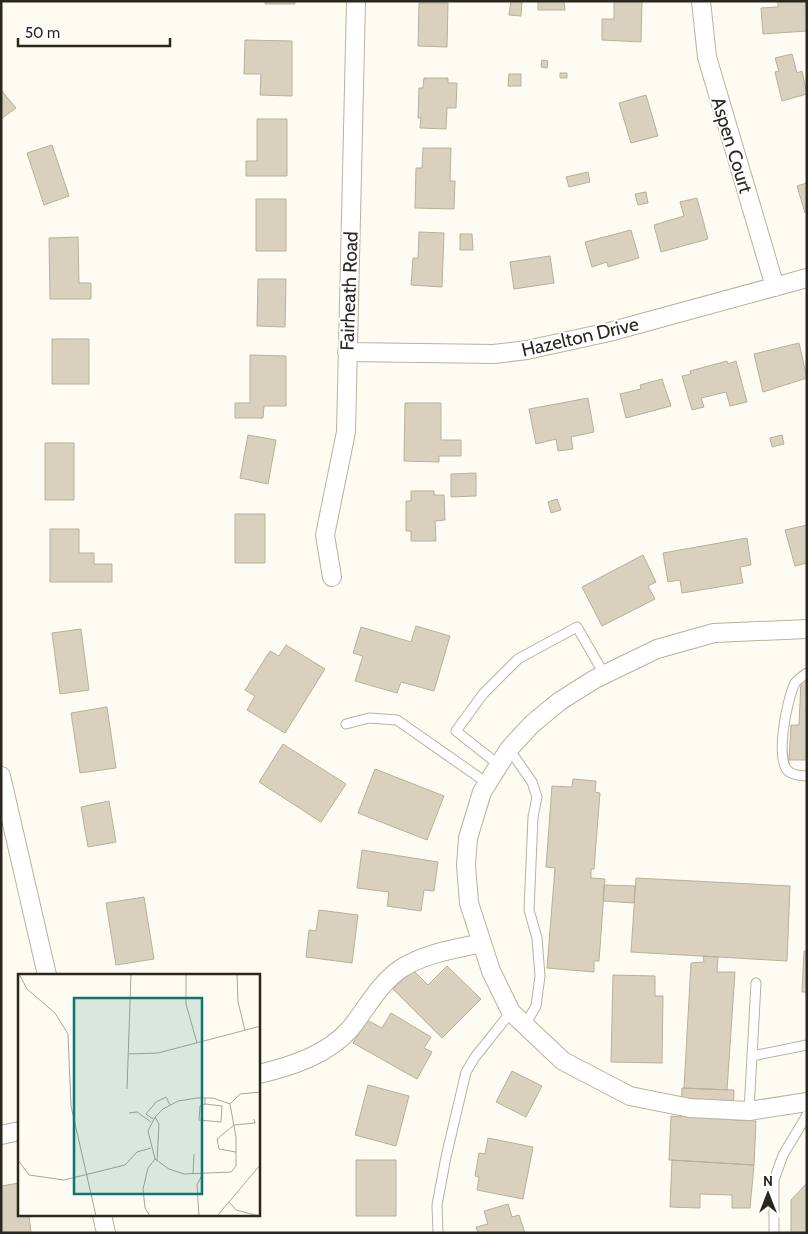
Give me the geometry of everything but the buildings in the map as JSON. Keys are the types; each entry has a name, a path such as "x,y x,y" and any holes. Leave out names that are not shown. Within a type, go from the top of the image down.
{"street":[{"name":"Fairheath Road","path":"332,577 325,535 345,439 356,1"},
{"name":"Aspen Court","path":"701,1 703,38 708,65 774,287"},
{"name":"Hazelton Drive","path":"347,352 494,354 520,351 609,332 807,278"},
{"path":"807,629 714,633 657,649 604,674 560,701 532,724 509,749 487,783 482,792 468,838 466,865 469,903 491,971 511,1012 563,1061 630,1096 690,1108 750,1112 807,1102"},
{"path":"1,776 47,974"},
{"path":"260,1074 322,1053 349,1030 381,986 400,969 418,958 482,943"},
{"path":"1,1135 18,1131"},
{"path":"102,1216 106,1233"}],"lane":[{"path":"498,765 456,731 483,694 518,659 576,627 604,674"},
{"path":"807,673 796,682 786,707 782,758 786,770 792,774 807,776"},
{"path":"346,724 369,718 397,720 487,783"},
{"path":"509,749 532,782 537,797 533,817 529,910 537,938 540,976 536,1006 525,1025"},
{"path":"750,1112 756,983"},
{"path":"438,1233 437,1205 442,1176 466,1072 475,1057 511,1012"},
{"path":"752,1056 807,1045"},
{"path":"774,1233 774,1180 783,1155 807,1115"}]}
